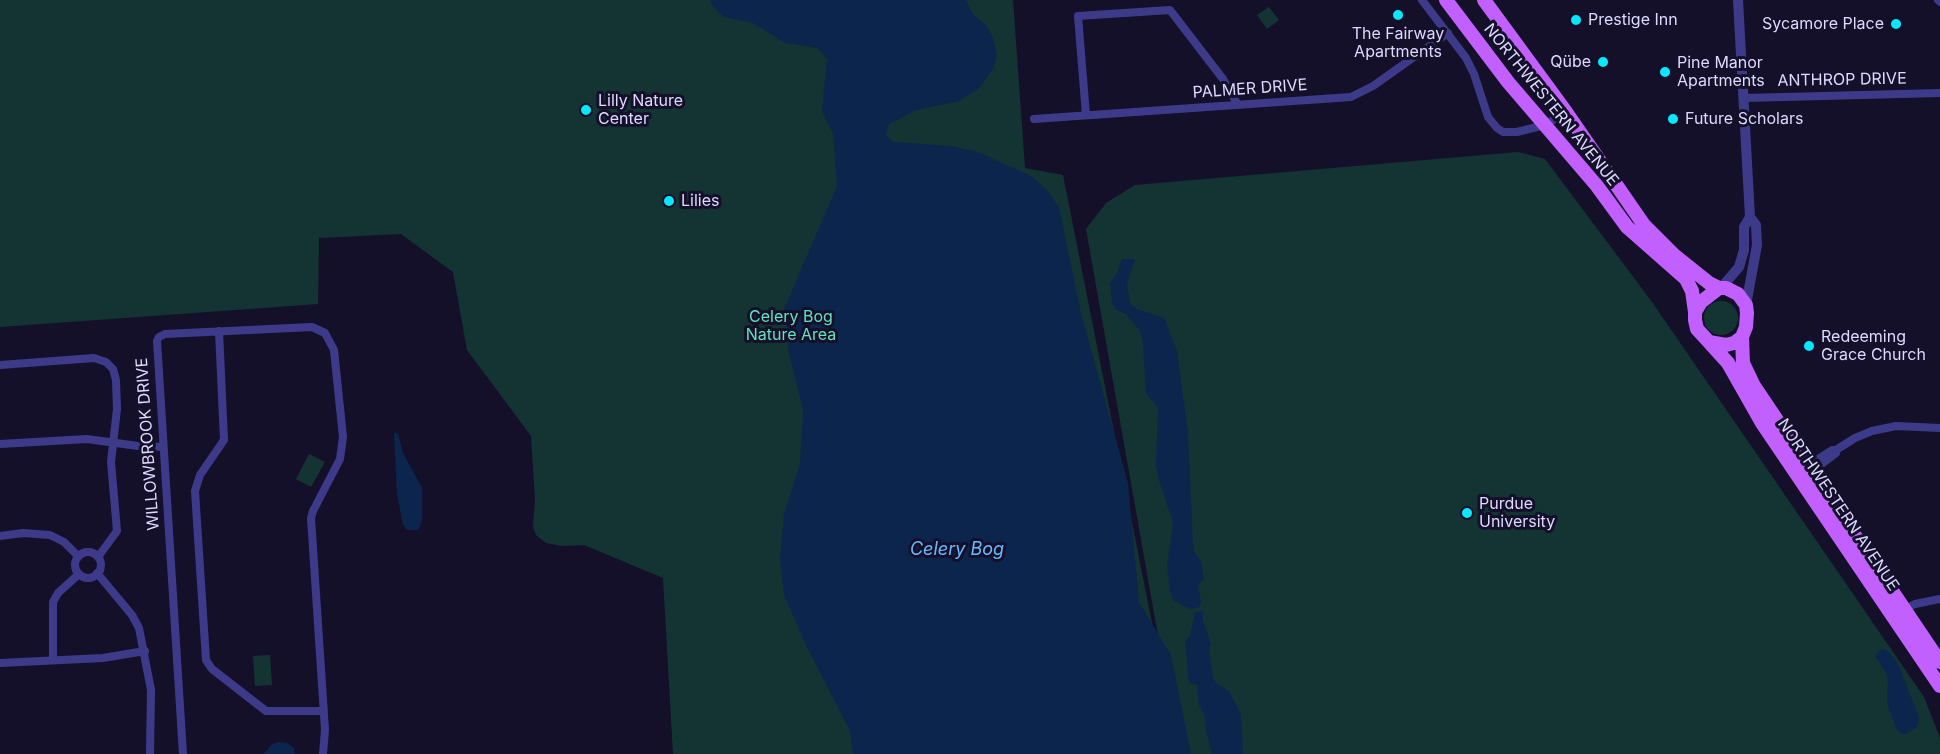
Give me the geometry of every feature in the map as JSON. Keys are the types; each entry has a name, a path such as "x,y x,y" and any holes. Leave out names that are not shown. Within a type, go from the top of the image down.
{"main road":[{"name":"NORTHWESTERN AVENUE","path":"1446,0 1508,82 1597,186 1627,227 1686,279 1692,291 1695,312"},
{"name":"NORTHWESTERN AVENUE","path":"1484,0 1566,111 1644,225 1674,255 1709,283 1720,288"},
{"path":"1720,288 1738,294 1746,305 1747,323 1742,337 1734,343 1726,345 1709,342 1697,329 1695,312 1704,297 1720,288"},
{"name":"NORTHWESTERN AVENUE","path":"1742,337 1743,358 1747,372 1804,473"},
{"name":"NORTHWESTERN AVENUE","path":"1709,342 1728,363 1751,406 1804,473 1899,613 1940,686"},
{"name":"NORTHWESTERN AVENUE","path":"1899,613 1940,662"}],"street":[{"path":"1166,0 1170,10 1223,79 1238,105"},
{"path":"1422,0 1469,64 1491,123 1503,132 1509,133 1545,125 1566,111"},
{"path":"1720,288 1739,267 1744,250 1744,227 1750,217 1738,0"},
{"path":"1086,115 1078,16 1170,10"},
{"name":"PALMER DRIVE","path":"1034,119 1351,97 1373,86 1448,33"},
{"name":"ANTHROP DRIVE","path":"1744,98 1940,93"},
{"path":"1746,305 1757,245 1756,225 1750,217"},
{"name":"WILLOWBROOK DRIVE","path":"183,754 157,341 165,334 312,327 325,333 334,350 343,437 340,459 311,518 325,730 323,754"},
{"path":"219,331 224,440 200,475 195,491 206,660 212,669 266,711 324,711"},
{"path":"0,365 94,358 106,362 113,369 116,380 117,409 111,462 117,531 98,557"},
{"path":"1804,473 1836,454 1836,450 1855,438 1880,428 1896,426 1940,429"},
{"path":"0,444 87,439 163,447"},
{"path":"0,536 23,533 50,535 64,542 78,556"},
{"path":"86,552 98,557 101,563 97,573 90,577 79,574 75,563 78,556 86,552"},
{"path":"97,573 136,622 145,651 151,690 150,754"},
{"path":"53,659 53,602 58,593 79,574"},
{"path":"1899,613 1928,600 1940,599"},
{"path":"0,663 103,658 145,651"}],"green space":[{"name":"Celery Bog Nature Area","path":"0,0 1013,0 1025,168 1063,175 1178,754 673,754 663,578 584,545 563,546 546,543 536,535 533,527 535,499 531,436 467,350 453,272 401,234 319,238 318,304 0,327"},
{"path":"1269,7 1279,20 1267,29 1257,15"},
{"name":"Purdue University","path":"1518,152 1545,159 1652,302 1924,697 1940,738 1940,754 1179,754 1086,229 1106,203 1135,185"},
{"path":"1721,301 1733,306 1738,318 1733,330 1721,335 1709,330 1704,318 1709,306"},
{"path":"309,454 325,462 311,487 296,479"},
{"path":"270,655 272,685 255,686 253,656"}],"water":[{"name":"Celery Bog","path":"710,0 966,0 973,14 986,25 997,53 994,68 979,89 956,102 916,110 889,124 886,135 893,142 951,146 978,152 1031,176 1047,190 1059,207 1081,313 1128,483 1139,602 1171,655 1191,754 853,754 850,731 806,645 784,595 780,558 784,514 800,464 803,410 789,354 784,309 837,186 833,134 822,111 827,59 818,48 785,43 753,23 723,17"},
{"path":"1122,259 1134,259 1135,261 1127,283 1130,303 1137,309 1164,318 1177,351 1188,433 1193,543 1194,551 1201,561 1204,579 1198,587 1200,607 1190,609 1173,600 1170,591 1167,565 1173,523 1158,477 1156,463 1158,408 1146,393 1143,342 1140,331 1126,314 1116,310 1112,303 1110,283"},
{"path":"394,432 398,434 403,453 422,488 422,520 419,529 415,530 407,530 403,524 397,494"},
{"path":"1203,611 1203,621 1211,644 1209,648 1213,678 1217,684 1229,691 1241,714 1243,754 1212,754 1205,716 1199,705 1197,685 1189,683 1185,641 1190,636 1195,612"},
{"path":"1882,649 1888,651 1898,664 1919,717 1917,727 1906,734 1901,734 1897,730 1888,707 1888,677 1876,657"},
{"path":"278,742 287,743 294,748 295,754 264,754 271,745"}],"place":[{"name":"The Fairway Apartments","path":"1398,15"},
{"name":"Prestige Inn","path":"1576,20"},
{"name":"Sycamore Place","path":"1896,24"},
{"name":"Qübe","path":"1603,62"},
{"name":"Pine Manor Apartments","path":"1665,72"},
{"name":"Lilly Nature Center","path":"586,110"},
{"name":"Future Scholars","path":"1673,119"},
{"name":"Lilies","path":"669,201"},
{"name":"Redeeming Grace Church","path":"1809,346"},
{"name":"Purdue University","path":"1467,513"}]}
